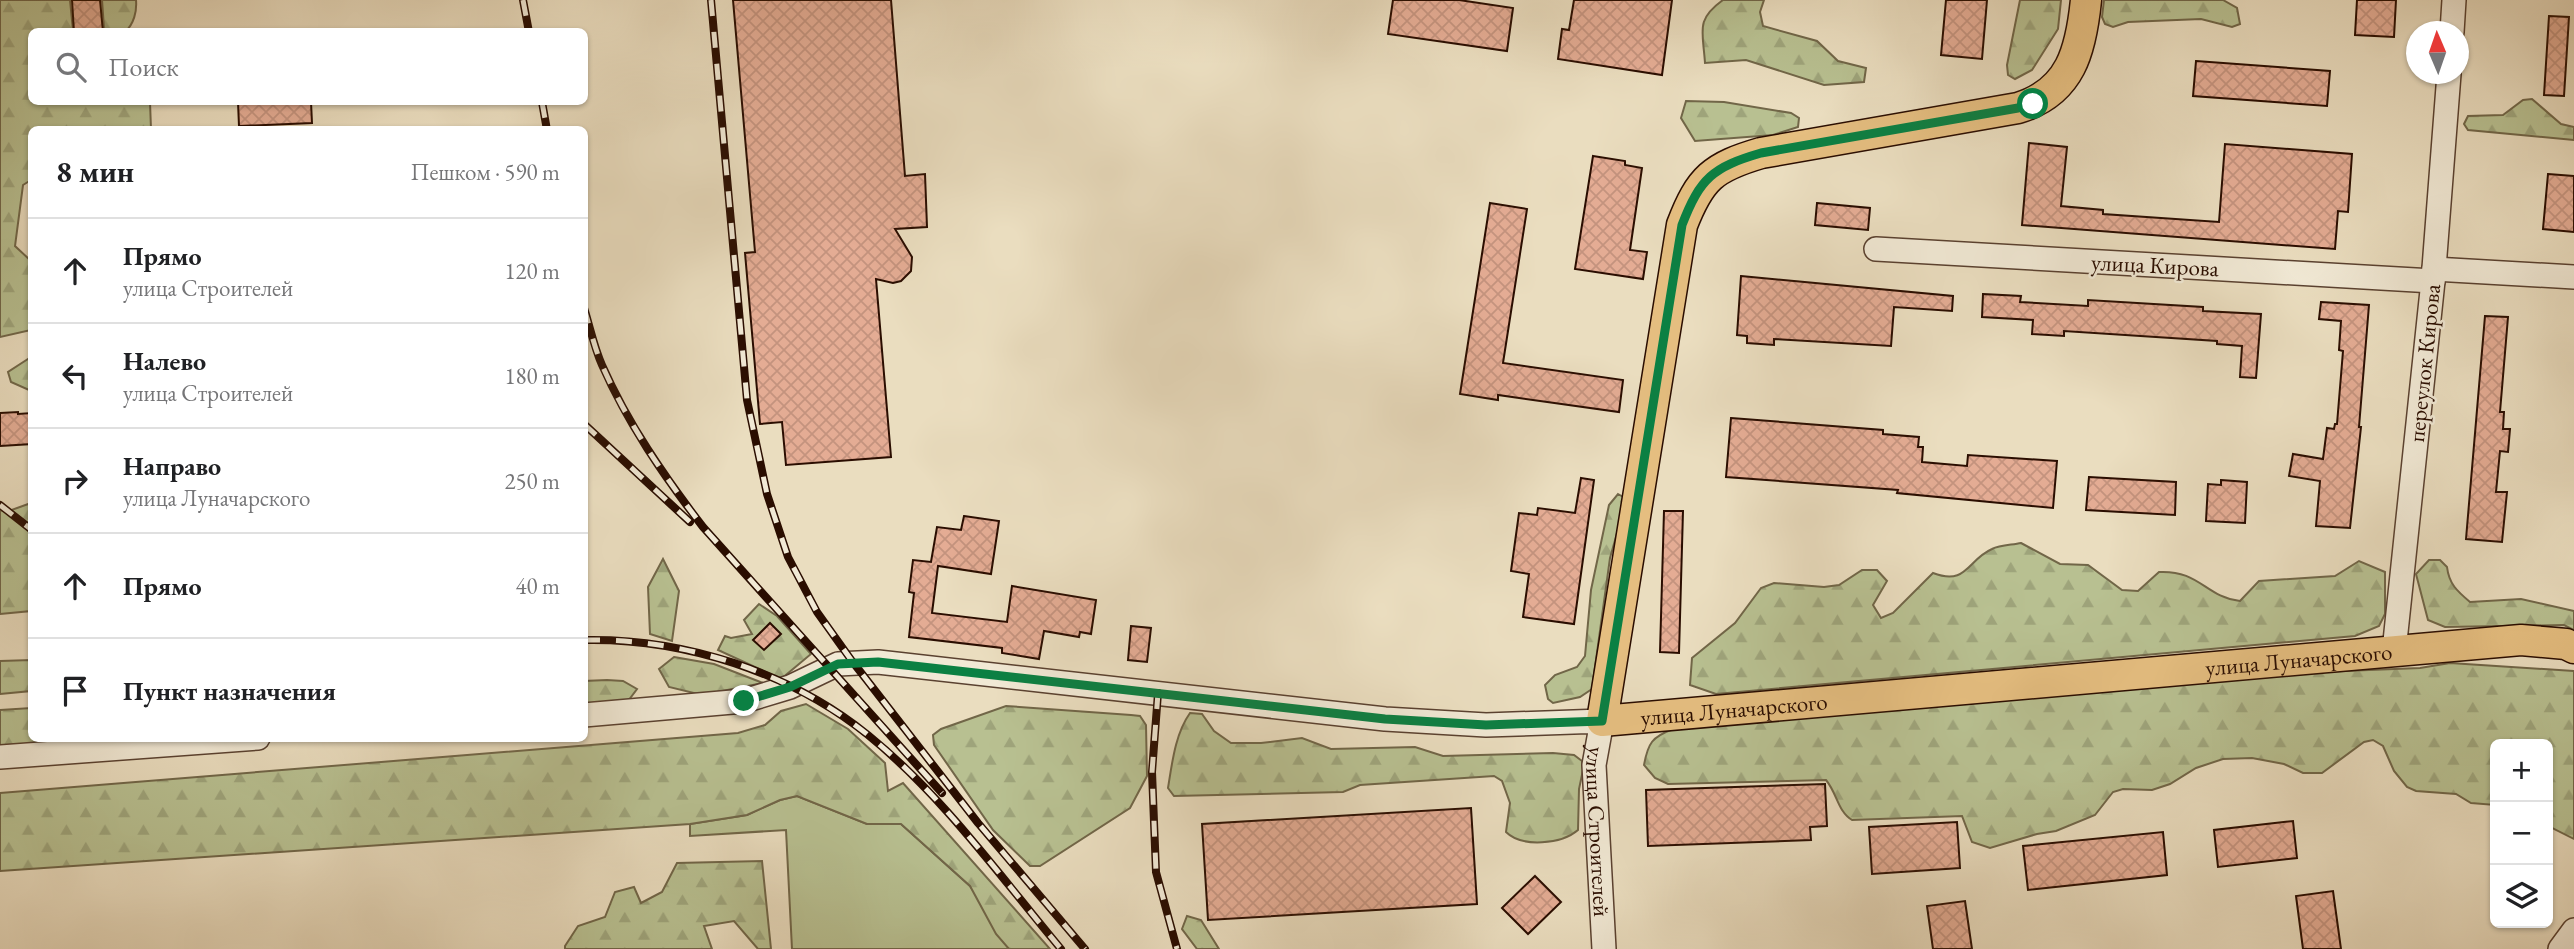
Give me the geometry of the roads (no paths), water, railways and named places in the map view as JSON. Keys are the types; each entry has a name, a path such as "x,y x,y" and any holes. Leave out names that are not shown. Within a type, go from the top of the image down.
{"main road":[{"name":"улица Строителей","path":"1602,721 1682,225 1700,187 1721,169 1761,153 2033,104 2061,82 2073,63 2080,41 2086,0"},
{"name":"улица Луначарского","path":"1602,721 2521,640 2566,645 2574,649"}],"street":[{"path":"2453,21 2454,0"},
{"name":"переулок Кирова","path":"2394,651 2434,275 2447,84"},
{"name":"улица Кирова","path":"1876,249 2434,275 2574,277"},
{"name":"улица Луначарского","path":"588,715 744,701 790,687 838,664 878,662 1385,719 1486,725 1602,721"},
{"name":"улица Строителей","path":"1602,721 1594,765 1604,949"},
{"path":"0,757 204,742"},
{"path":"2560,949 2574,930"}],"railway":[{"path":"523,0 528,28"},
{"path":"711,0 747,400 767,494 788,557 817,612 852,661 978,823 1085,949"},
{"path":"543,105 546,126"},
{"path":"588,321 599,358 623,408 661,469 703,527 942,793"},
{"path":"588,428 690,522"},
{"path":"0,505 28,527"},
{"path":"588,640 660,645 734,663 805,693 838,713 868,735 921,783 1061,949"},
{"path":"1158,693 1152,772 1156,872 1177,949"}]}
